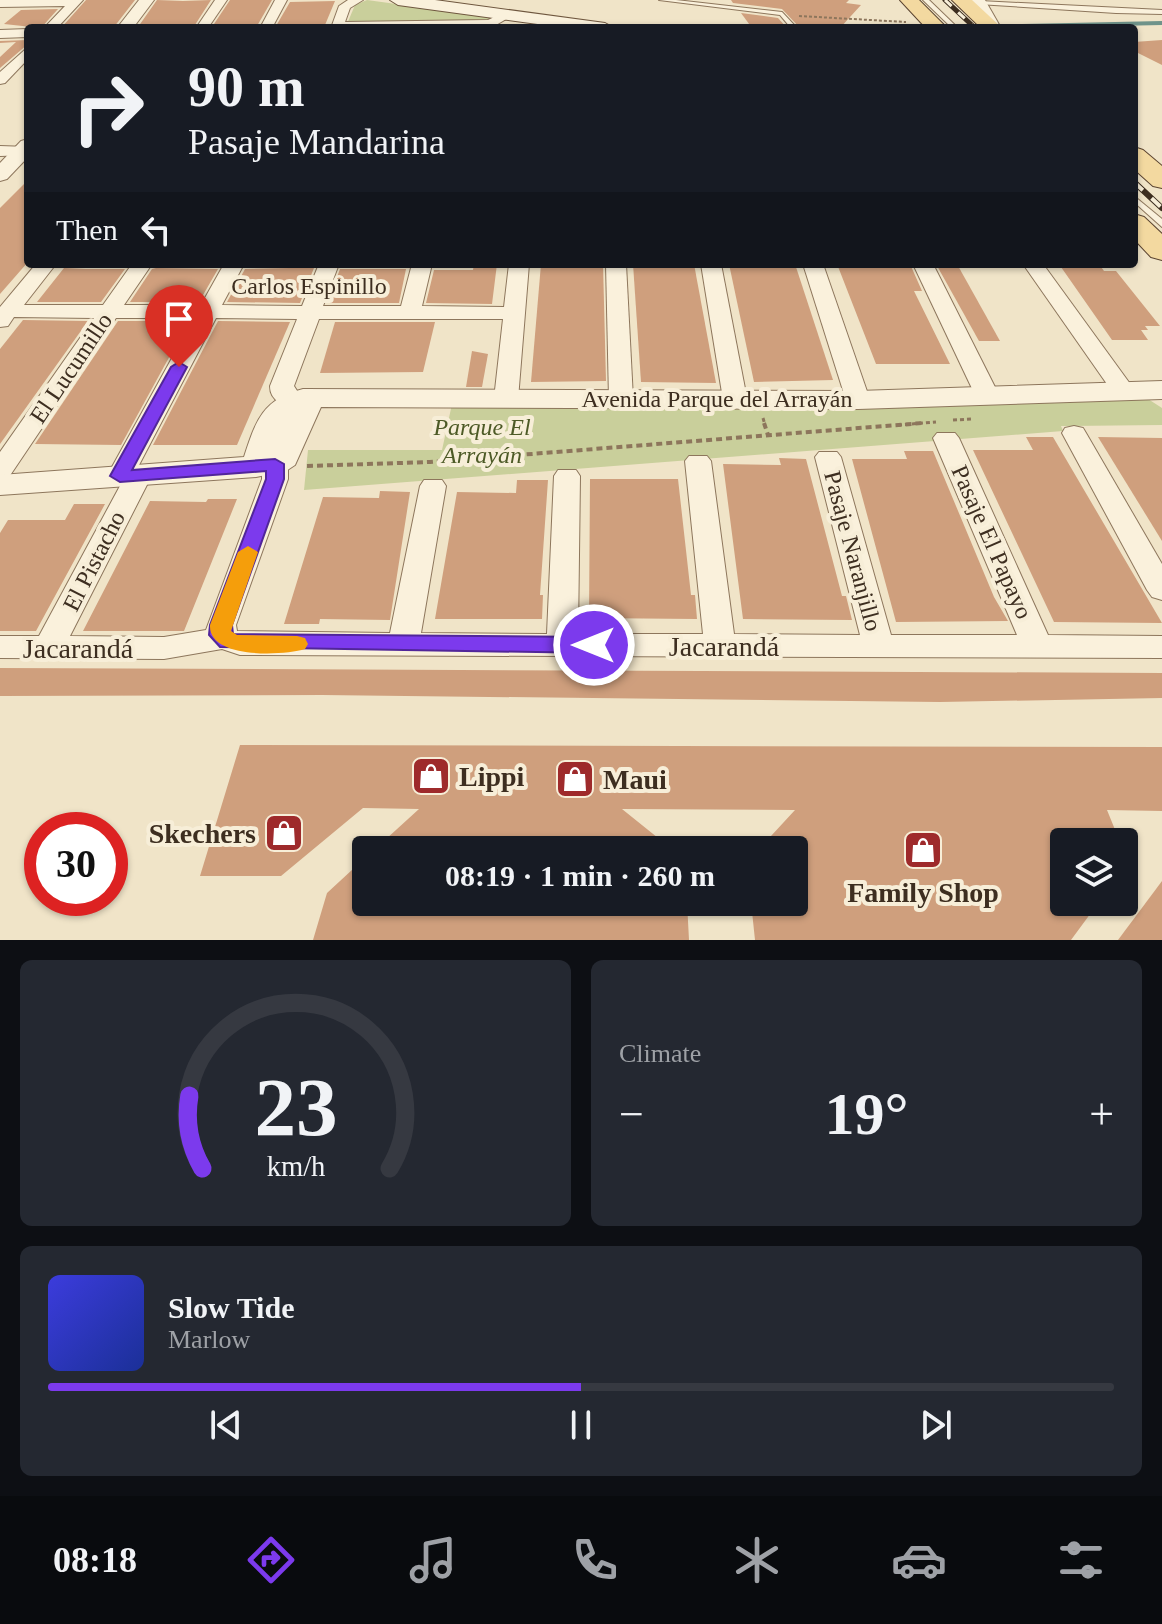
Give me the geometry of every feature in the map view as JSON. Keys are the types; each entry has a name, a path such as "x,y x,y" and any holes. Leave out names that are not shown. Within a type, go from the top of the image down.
{"main road":[{"path":"398,0 446,3 573,24"},
{"path":"909,0 933,24"},
{"path":"969,1 989,24"},
{"path":"1138,159 1162,180"},
{"path":"1138,227 1162,251"}],"street":[{"path":"128,24 147,0"},
{"path":"205,24 221,0"},
{"path":"268,24 281,0"},
{"path":"338,24 345,6 357,0"},
{"path":"0,3 76,1"},
{"path":"48,22 61,16 76,1"},
{"path":"494,24 507,15"},
{"path":"0,34 24,33"},
{"path":"3,74 23,50"},
{"path":"0,151 24,149"},
{"path":"0,175 24,151"},
{"path":"4,316 43,268"},
{"name":"El Lucumillo","path":"2,484 139,268"},
{"name":"El Pistacho","path":"49,647 232,268"},
{"path":"223,638 221,625 269,470 284,458 300,399 282,392 282,386 327,268"},
{"path":"410,312 421,268"},
{"path":"506,399 519,268"},
{"path":"616,268 621,386"},
{"path":"712,268 735,399"},
{"path":"814,268 858,400"},
{"path":"925,268 983,407"},
{"path":"1036,268 1124,392"},
{"name":"Carlos Espinillo","path":"4,316 110,311 514,313"},
{"name":"Avenida Parque del Arrayán","path":"300,399 506,399 621,386 735,399 858,400 983,407 1162,390"},
{"name":"Avenida Parque del Arrayán","path":"1124,392 1162,400"},
{"path":"1074,433 1162,590"},
{"name":"Pasaje El Papayo","path":"946,438 1038,647"},
{"name":"Pasaje Naranjillo","path":"828,457 878,646"},
{"path":"698,461 720,646"},
{"path":"2,484 269,470"},
{"path":"562,645 567,476"},
{"path":"403,644 433,486"},
{"name":"Jacarandá","path":"0,647 164,648 223,638 240,644 1162,647"}],"lane":[{"path":"662,0 784,16 791,24"},
{"path":"926,0 951,24"},
{"path":"969,1 1112,13 1162,12"},
{"path":"1138,202 1162,224"}],"path":[{"path":"784,16 905,24"},
{"path":"269,470 297,478 299,466 430,462 983,407"}],"green space":[{"path":"367,0 498,18 489,23 347,24 355,5"},
{"name":"Parque El Arrayán","path":"1148,399 1162,408 1162,425 1061,426 1063,431 304,490 308,450 442,450 452,404"}],"building":[{"path":"86,0 135,0 116,24 65,24"},
{"path":"157,0 211,0 196,24 140,24"},
{"path":"230,0 272,0 258,24 214,24"},
{"path":"731,0 849,0 846,3 861,5 844,24 796,24 782,9 733,3"},
{"path":"335,1 325,24 277,24 290,2"},
{"path":"58,9 45,24 4,24 21,10"},
{"path":"741,13 778,18 783,24 749,24"},
{"path":"24,40 24,47 0,68 0,57 16,42 0,41"},
{"path":"1162,40 1162,65 1138,53 1138,42"},
{"path":"24,184 24,267 0,294 0,208"},
{"path":"64,268 125,269 101,302 37,302"},
{"path":"314,268 300,303 227,302 245,269"},
{"path":"496,268 492,304 426,303 434,270"},
{"path":"541,268 603,268 606,381 531,382"},
{"path":"633,268 695,268 716,383 641,382"},
{"path":"730,268 796,268 833,380 754,382"},
{"path":"839,268 912,268 922,291 914,291 950,364 876,364"},
{"path":"938,268 959,268 1000,341 979,341"},
{"path":"1062,268 1116,271 1160,326 1145,326 1148,330 1141,330 1148,340 1112,340"},
{"path":"152,269 218,269 199,302 130,302"},
{"path":"340,269 406,269 399,303 327,303"},
{"path":"23,320 88,321 0,444 0,349"},
{"path":"118,321 189,321 121,445 35,444"},
{"path":"218,321 290,322 237,445 153,445"},
{"path":"335,322 435,322 423,372 320,373"},
{"path":"472,351 488,354 482,387 466,387"},
{"path":"1026,437 1053,437 1162,623 1054,622 973,450 1033,450"},
{"path":"1098,437 1162,438 1162,541"},
{"path":"904,451 933,451 994,597 1008,621 896,622 852,459 907,459"},
{"path":"779,458 806,459 842,596 846,596 852,620 743,619 723,464 781,465"},
{"path":"590,479 678,479 691,595 695,595 697,619 589,618"},
{"path":"517,480 548,480 540,595 543,595 542,619 435,619 457,492 516,493"},
{"path":"380,491 410,492 390,620 320,619 319,624 284,624 323,497 379,498"},
{"path":"208,499 237,499 184,631 83,631 150,501 206,502"},
{"path":"74,504 105,504 36,631 0,631 0,533 8,520 65,520"},
{"path":"0,668 1162,673 1162,698 940,702 322,695 0,696"},
{"path":"240,745 1162,747 1162,811 1107,810 1114,828 1050,828 1050,916 1089,916 1071,940 755,940 752,916 808,916 808,836 771,836 795,810 622,809 656,836 389,836 419,809 363,808 281,876 200,876"},
{"path":"352,870 352,916 688,916 689,940 313,940 327,893"},
{"path":"1162,881 1162,940 1118,940"}],"waterway":[{"path":"1115,24 1162,23"}],"railway":[{"path":"945,0 971,24"},
{"path":"1138,186 1162,208"}],"slow traffic":[{"path":"248,552 220,635 233,643 297,644"}],"place":[{"name":"Lippi","path":"431,776"},
{"name":"Maui","path":"575,779"},
{"name":"Skechers","path":"284,833"},
{"name":"Family Shop","path":"923,850"}],"route":[{"path":"179,367 120,476 275,464 275,479 221,625 220,635 227,641 240,644 594,645"}]}
